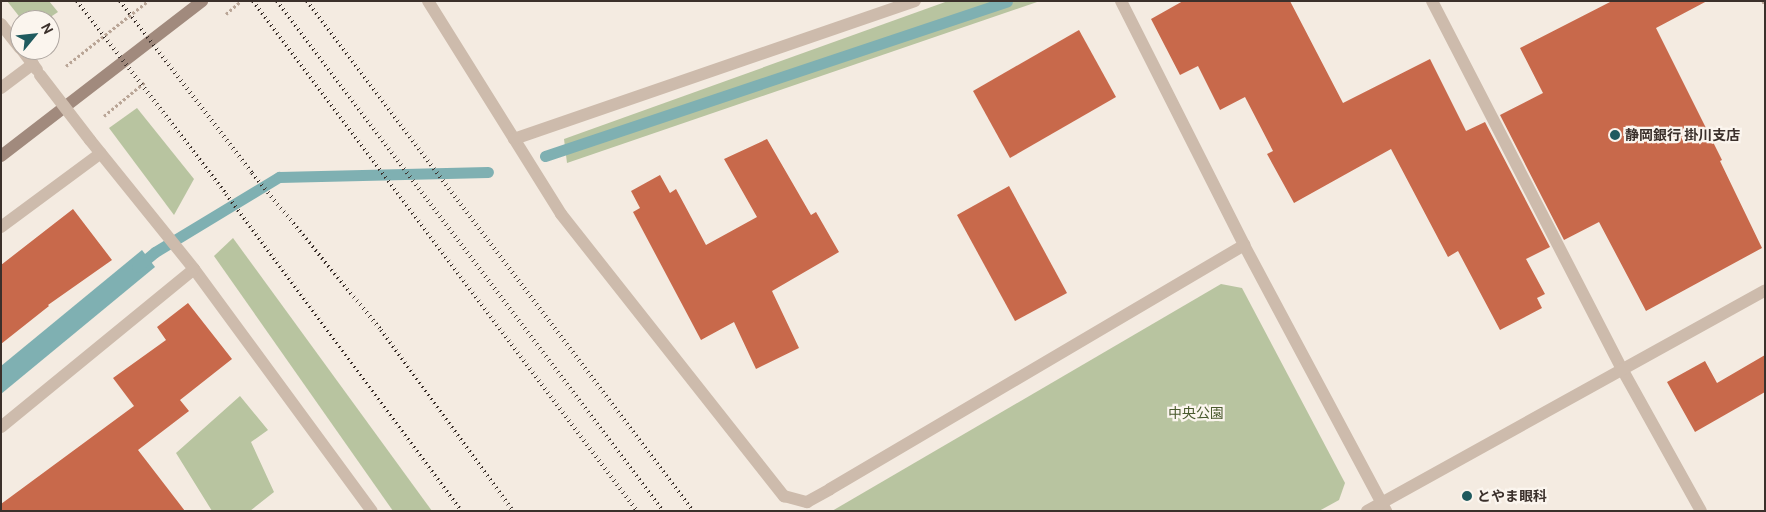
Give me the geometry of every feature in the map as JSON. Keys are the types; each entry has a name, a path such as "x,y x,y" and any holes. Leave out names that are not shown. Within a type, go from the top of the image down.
{"street":[{"path":"1,156 202,1"},
{"path":"428,1 561,214 784,496 807,502 1244,245"},
{"path":"517,143 915,1"},
{"path":"1122,1 1244,245 1384,507"},
{"path":"1432,1 1622,369 1701,511"},
{"path":"1,24 10,35"},
{"path":"29,60 90,140 194,269 372,511"},
{"path":"1,88 36,69"},
{"path":"1,227 101,153"},
{"path":"1,427 194,269"},
{"path":"1368,511 1384,507 1622,369 1765,290"}],"path":[{"path":"62,70 148,1"},
{"path":"1763,1 1765,6"}],"green space":[{"path":"7,1 49,1 56,10 14,10"},
{"path":"948,1 1040,1 567,163 564,139"},
{"path":"137,108 194,179 174,215 109,128"},
{"path":"233,238 432,511 393,511 214,256"},
{"name":"中央公園","path":"1221,284 1242,288 1345,483 1339,500 1319,511 832,511"},
{"path":"240,396 268,430 251,442 274,492 250,511 212,511 176,453"}],"water":[{"path":"142,250 155,267 1,394 1,366"}],"building":[{"path":"1183,1 1290,1 1343,103 1430,59 1466,131 1485,122 1550,247 1526,259 1545,294 1537,298 1542,308 1500,330 1458,251 1448,257 1391,149 1294,203 1267,154 1273,151 1245,97 1220,110 1198,66 1180,75 1151,19"},
{"path":"1612,1 1707,1 1656,28 1722,160 1720,161 1762,248 1646,311 1599,222 1564,240 1500,115 1543,93 1520,48"},
{"path":"1079,30 1116,97 1010,158 973,91"},
{"path":"767,139 811,215 816,212 839,252 772,291 799,348 756,369 734,322 701,340 633,212 640,208 631,191 660,175 670,193 676,189 706,245 757,217 724,159"},
{"path":"1009,186 1067,293 1015,321 957,215"},
{"path":"73,209 112,260 48,305 1,344 1,265"},
{"path":"188,303 232,359 180,400 189,411 138,450 185,511 1,511 1,504 134,406 113,378 166,340 157,327"},
{"path":"1765,355 1765,392 1695,432 1667,382 1705,361 1717,383"}],"waterway":[{"path":"545,156 1007,1"},
{"path":"137,267 155,252 279,177 488,172"}],"railway":[{"path":"77,1 226,194 461,511"},
{"path":"120,1 252,173 381,330 513,511"},
{"path":"253,1 637,511"},
{"path":"277,1 663,511"},
{"path":"307,1 693,511"}],"place":[{"name":"静岡銀行 掛川支店","path":"1615,135"},
{"name":"とやま眼科","path":"1467,496"}]}
